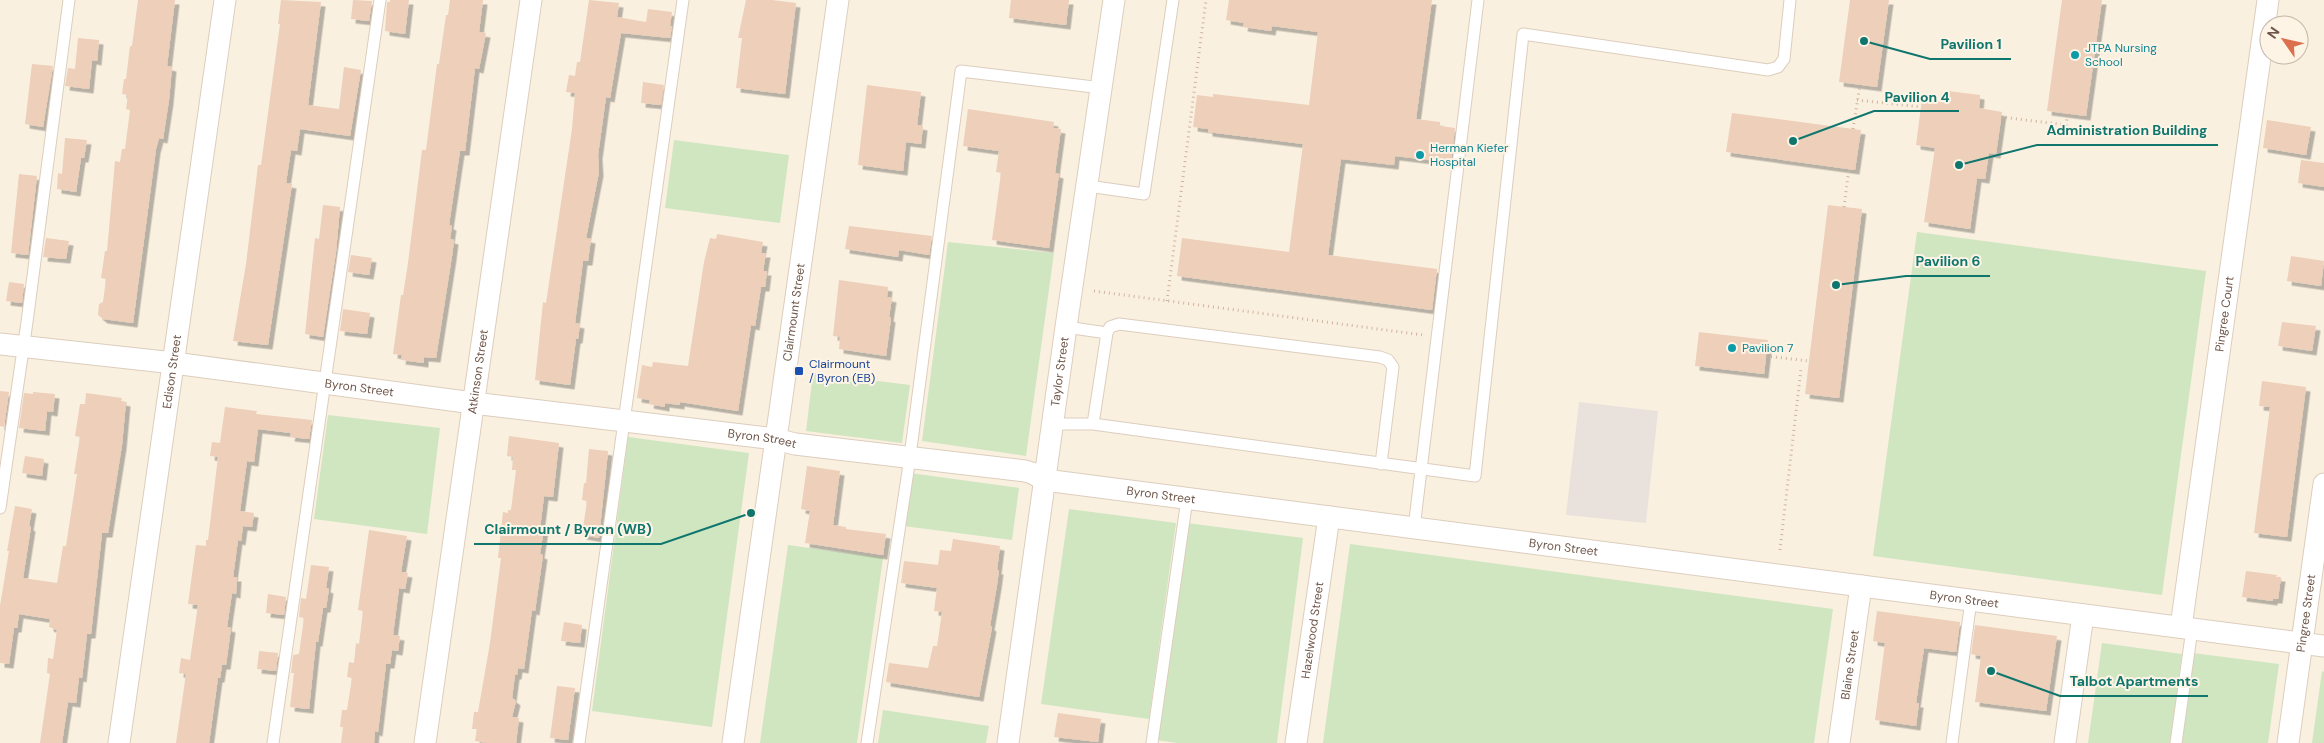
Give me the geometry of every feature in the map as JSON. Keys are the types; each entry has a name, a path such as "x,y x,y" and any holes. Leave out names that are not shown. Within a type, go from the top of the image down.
{"street":[{"name":"Edison Street","path":"119,743 225,0"},
{"name":"Atkinson Street","path":"425,743 531,0"},
{"name":"Clairmount Street","path":"733,743 838,0"},
{"name":"Taylor Street","path":"1008,743 1114,0"},
{"name":"Pingree Court","path":"2187,628 2268,0"},
{"name":"Byron Street","path":"0,344 174,363 473,403 776,439 795,444 1032,473 1045,480 2324,646"},
{"name":"Pingree Street","path":"2288,743 2324,484"},
{"name":"Hazelwood Street","path":"1296,743 1328,517"},
{"name":"Blaine Street","path":"1839,743 1862,586"},
{"path":"2065,743 2082,615"}],"lane":[{"path":"0,508 69,0"},
{"path":"273,743 380,0"},
{"path":"580,743 623,433 623,420 632,372 683,0"},
{"path":"1088,186 1144,194 1173,0"},
{"path":"1414,528 1478,0"},
{"path":"1053,424 1093,424 1475,476 1523,34 1768,70 1778,67 1784,59 1790,0"},
{"path":"867,743 909,458 962,71 1102,88"},
{"path":"1093,424 1107,333 1110,327 1119,324 1380,357 1388,360 1393,367 1381,464"},
{"path":"1066,327 1107,333"},
{"path":"1152,743 1187,498"},
{"path":"1952,743 1971,600"},
{"path":"2176,743 2187,628"}],"path":[{"path":"1167,301 1206,0"},
{"path":"1854,129 1860,85"},
{"path":"1857,100 1921,108"},
{"path":"2001,117 2066,125 2068,113"},
{"path":"1844,207 1849,169"},
{"path":"1094,291 1430,336"},
{"path":"1766,356 1809,361"},
{"path":"1780,550 1801,369"}],"shaded area":[{"path":"1579,402 1658,411 1646,523 1566,515"}],"green space":[{"path":"674,140 789,155 780,223 665,208"},
{"path":"1917,232 2206,271 2162,595 1873,556"},
{"path":"948,242 1054,253 1026,456 922,441"},
{"path":"813,373 910,385 902,443 806,431"},
{"path":"328,415 440,428 427,534 314,519"},
{"path":"628,437 749,453 712,727 592,711"},
{"path":"910,473 1019,488 1012,540 903,526"},
{"path":"1069,509 1176,523 1149,719 1041,704"},
{"path":"1187,523 1303,538 1277,743 1177,743 1156,740"},
{"path":"1350,544 1833,609 1814,743 1323,743"},
{"path":"788,545 883,558 857,743 760,743"},
{"path":"2102,643 2182,654 2170,743 2088,743"},
{"path":"2193,653 2279,664 2268,743 2180,743"},
{"path":"2322,671 2324,672 2324,743 2312,743"},
{"path":"883,710 989,726 986,743 878,743"}],"building":[{"path":"138,0 175,0 167,66 172,67 169,100 163,139 159,138 156,149 133,323 103,319 98,315 99,304 103,302 106,279 101,278 105,251 107,251 115,161 120,162 122,149 125,149 130,110 126,109 128,95 122,94 130,46 132,46"},
{"path":"281,0 321,2 308,105 339,109 344,67 361,70 350,136 300,129 297,151 291,150 286,183 292,184 268,345 233,341 246,264 258,165 261,165 280,24 278,24"},
{"path":"353,0 372,1 369,21 351,19"},
{"path":"390,0 409,0 405,34 385,31 387,2 390,2"},
{"path":"450,0 483,0 479,32 486,33 479,69 475,68 465,151 460,151 449,225 452,226 450,239 454,240 436,358 424,357 424,363 401,360 402,355 393,354 401,295 403,295 408,263 422,150 426,150 437,64 439,64"},
{"path":"589,0 619,3 617,17 646,22 648,9 672,12 670,26 672,26 670,38 621,33 610,98 606,97 598,155 599,172 586,238 591,239 588,261 583,261 575,323 580,324 578,339 576,339 570,385 535,380 543,302 546,303 572,129 575,93 566,92 569,75 575,76 577,62 580,62"},
{"path":"746,0 772,0 796,3 785,94 736,88 742,38 738,38"},
{"path":"1011,0 1069,0 1066,25 1009,18"},
{"name":"Herman Kiefer Hospital","path":"1229,0 1432,0 1416,119 1440,122 1440,126 1455,128 1451,160 1437,159 1437,161 1395,156 1394,165 1341,159 1328,255 1437,269 1432,310 1177,276 1182,238 1289,252 1303,144 1208,132 1208,129 1193,127 1197,95 1213,97 1213,94 1309,105 1318,32 1272,26 1271,31 1243,27 1244,23 1226,20"},
{"path":"1850,0 1889,0 1877,87 1839,82"},
{"name":"JTPA Nursing School","path":"2062,0 2102,0 2086,116 2047,111"},
{"path":"78,38 99,40 97,61 92,60 89,89 65,86 68,68 75,69"},
{"path":"32,64 53,66 43,127 25,124"},
{"path":"643,82 664,85 661,105 641,103"},
{"path":"867,85 921,92 917,125 923,126 921,144 906,142 903,171 858,165"},
{"path":"1948,91 1980,95 1979,108 2002,112 1996,154 1989,153 1985,179 1977,178 1970,229 1924,222 1935,148 1916,145 1922,99 1947,103"},
{"path":"968,109 1054,122 1053,128 1061,129 1055,173 1059,174 1049,248 992,240 1001,173 996,172 999,151 963,146"},
{"path":"1732,113 1861,130 1855,170 1726,152"},
{"path":"2267,120 2311,127 2306,155 2263,148"},
{"path":"65,138 87,140 84,158 81,158 76,192 57,189 58,173 62,174"},
{"path":"2301,160 2324,163 2324,187 2298,183"},
{"path":"19,174 37,176 28,255 11,253"},
{"path":"323,205 340,207 336,252 323,337 305,334 315,238 319,239"},
{"path":"1828,205 1862,209 1839,398 1805,394"},
{"path":"849,226 932,236 929,255 899,250 898,257 845,249"},
{"path":"717,234 763,242 761,253 766,253 763,271 767,271 765,287 761,287 755,326 751,325 738,411 680,402 680,405 665,403 665,407 649,404 650,400 637,398 642,365 652,367 653,362 688,366 704,262 710,238 716,239"},
{"path":"46,238 69,241 66,259 43,257"},
{"path":"351,255 372,258 369,275 348,272"},
{"path":"2291,256 2324,261 2321,286 2287,281"},
{"path":"839,280 888,287 887,297 892,298 886,356 839,349 840,337 833,336"},
{"path":"9,282 24,284 22,303 6,301"},
{"path":"343,309 370,313 367,334 340,331"},
{"path":"2282,322 2316,326 2312,351 2278,346"},
{"name":"Pavilion 7","path":"1699,332 1768,340 1764,374 1695,366"},
{"path":"2262,381 2306,387 2287,537 2254,533 2270,407 2259,406"},
{"path":"0,391 9,392 4,427 0,426"},
{"path":"33,392 55,394 53,412 47,411 45,431 19,428 24,393 33,394"},
{"path":"86,393 122,398 121,401 126,402 122,445 108,533 102,533 91,634 87,634 82,678 79,677 76,703 68,702 62,743 40,743 50,674 47,673 48,658 53,659 57,630 49,627 50,619 19,614 17,628 14,628 9,664 0,663 0,606 9,551 7,551 15,506 32,509 23,578 57,583 63,546 66,546 77,474 74,474 80,437 75,436 80,404 85,404"},
{"path":"225,407 257,411 256,414 312,420 309,439 290,437 291,433 258,429 254,462 247,461 240,511 254,513 252,527 243,526 241,541 238,540 233,577 237,577 236,594 232,593 227,627 231,628 226,665 222,665 220,678 218,678 209,743 176,743 186,674 179,673 181,658 190,660 198,605 188,604 196,545 206,546 206,540 208,540 218,457 210,456 212,442 220,443"},
{"path":"509,436 559,443 553,497 544,496 540,528 544,528 540,554 543,555 535,611 532,610 524,669 518,668 517,675 515,675 512,698 516,701 512,717 519,718 516,743 487,743 475,741 477,729 472,729 474,712 478,712 490,643 501,558 498,558 503,512 508,513 508,510 511,510 516,470 512,470 513,457 507,456"},
{"path":"589,449 608,451 599,538 582,535 587,501 582,500 584,483 586,483"},
{"path":"25,456 44,459 42,476 22,473"},
{"path":"807,466 840,471 833,525 846,527 846,529 886,534 883,555 805,543 810,511 801,509"},
{"path":"369,530 407,536 401,572 408,573 405,589 399,588 393,635 400,636 398,651 392,650 390,664 386,664 378,732 375,731 374,743 341,743 343,727 340,727 342,710 347,710 352,678 347,677 349,662 354,663 356,643 359,644 363,611 358,610"},
{"path":"953,539 1000,546 997,570 999,570 990,626 992,627 979,697 886,682 889,663 928,668 933,646 937,646 942,612 934,611 937,588 901,583 904,561 938,565 940,550 951,551"},
{"path":"311,565 329,567 326,588 329,589 326,608 323,608 318,642 316,642 309,709 290,707 294,673 291,673 293,655 299,654 304,618 299,617 301,598 306,599"},
{"path":"2246,571 2281,577 2278,599 2273,599 2273,601 2242,597"},
{"path":"268,594 286,597 284,615 266,613"},
{"path":"1877,611 1960,622 1956,652 1924,648 1916,703 1919,703 1916,726 1875,720 1885,643 1873,641"},
{"path":"564,622 582,625 580,643 561,641"},
{"path":"1975,625 2057,636 2046,711 1975,702 1981,656 1971,654"},
{"path":"259,651 278,653 276,671 257,669"},
{"path":"557,686 575,688 568,740 550,738"},
{"path":"1058,713 1101,719 1098,742 1054,737"}],"place":[{"name":"Pavilion 1","path":"1864,41"},
{"name":"JTPA Nursing School","path":"2075,55"},
{"name":"Pavilion 4","path":"1793,141"},
{"name":"Herman Kiefer Hospital","path":"1420,155"},
{"name":"Administration Building","path":"1959,165"},
{"name":"Pavilion 6","path":"1836,285"},
{"name":"Pavilion 7","path":"1732,348"},
{"name":"Clairmount / Byron (EB)","path":"799,371"},
{"name":"Clairmount / Byron (WB)","path":"751,513"},
{"name":"Talbot Apartments","path":"1991,671"}]}
